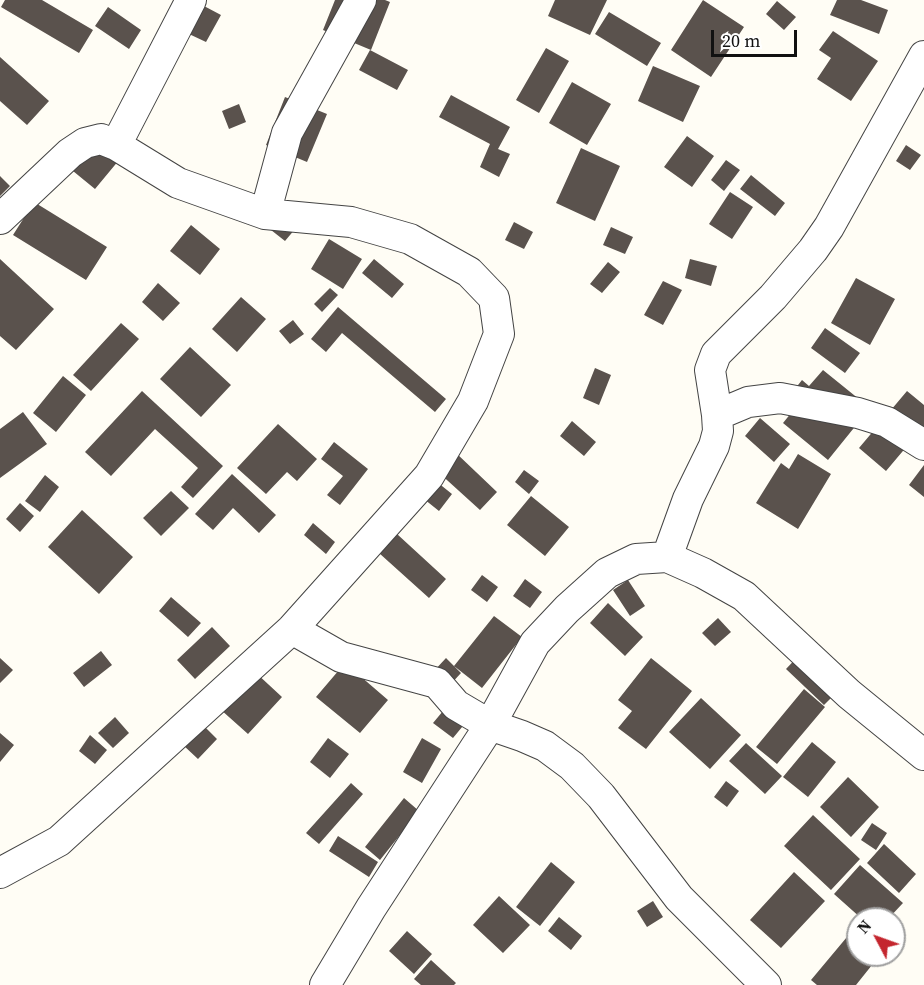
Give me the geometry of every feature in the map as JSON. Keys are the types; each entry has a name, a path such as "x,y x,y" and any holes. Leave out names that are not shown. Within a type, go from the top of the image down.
{"street":[{"path":"116,145 191,0"},
{"path":"265,214 287,133 361,0"},
{"path":"667,557 688,500 714,446 717,415 711,370 716,354 773,297 830,227 924,56"},
{"path":"0,219 70,153 84,142 101,139 116,145 178,183 265,214 351,222 410,239 469,272 494,298 499,334 473,401 429,477 292,629 59,841 0,873"},
{"path":"717,415 748,402 780,398 858,413 886,422 924,445"},
{"path":"325,985 370,908 490,725 535,643 567,609 607,573 636,559 667,557 703,573 744,596 849,694 924,755"},
{"path":"292,629 341,657 437,683 456,705 490,725 545,746 572,765 601,796 679,898 765,985"}],"building":[{"path":"5,0 42,0 93,30 79,53 1,7"},
{"path":"335,0 385,0 390,2 371,50 323,30"},
{"path":"555,0 607,0 590,35 548,16"},
{"path":"703,0 744,27 711,77 671,50"},
{"path":"837,0 861,0 888,10 879,34 830,15"},
{"path":"777,1 796,17 784,30 766,14"},
{"path":"204,6 221,15 206,42 189,34"},
{"path":"108,7 141,30 129,49 95,26"},
{"path":"609,12 661,43 647,66 595,34"},
{"path":"833,31 878,61 851,101 817,79 831,58 819,50"},
{"path":"546,48 569,61 539,113 516,100"},
{"path":"370,50 408,70 397,90 359,70"},
{"path":"0,57 49,101 27,125 0,101"},
{"path":"653,66 700,86 683,122 638,101"},
{"path":"572,82 611,104 587,145 549,123"},
{"path":"451,95 510,127 498,149 510,154 499,177 480,167 490,144 439,117"},
{"path":"285,97 327,114 307,162 266,145"},
{"path":"239,104 246,122 229,129 222,111"},
{"path":"107,130 129,148 95,189 73,171"},
{"path":"687,136 714,156 692,187 664,167"},
{"path":"906,145 921,155 910,170 896,161"},
{"path":"581,148 620,166 595,221 556,203"},
{"path":"726,160 740,170 724,191 711,180"},
{"path":"751,175 785,203 775,216 740,189"},
{"path":"0,176 10,186 0,196"},
{"path":"730,192 753,207 732,239 709,224"},
{"path":"34,202 107,247 86,280 13,235"},
{"path":"287,210 301,222 285,241 271,230"},
{"path":"514,222 533,232 524,249 505,240"},
{"path":"191,225 220,249 200,275 170,251"},
{"path":"611,227 633,237 625,254 603,245"},
{"path":"329,239 362,259 343,289 311,269"},
{"path":"0,259 54,309 16,350 0,336"},
{"path":"374,259 404,284 392,298 362,273"},
{"path":"690,259 717,266 711,286 685,278"},
{"path":"608,262 620,272 602,293 590,284"},
{"path":"856,278 895,299 870,345 831,323"},
{"path":"663,281 682,290 663,325 644,315"},
{"path":"158,283 180,303 163,321 142,302"},
{"path":"330,288 338,295 322,312 314,304"},
{"path":"241,297 266,319 237,352 212,329"},
{"path":"338,307 446,399 435,412 342,333 326,352 311,339"},
{"path":"293,320 304,334 290,344 279,331"},
{"path":"121,323 139,339 91,391 73,375"},
{"path":"825,328 860,353 845,373 811,348"},
{"path":"190,347 231,385 201,417 160,379"},
{"path":"595,368 611,375 599,405 583,398"},
{"path":"823,370 870,408 828,460 783,423 796,407 787,399 802,380 809,386"},
{"path":"63,376 86,395 56,432 33,413"},
{"path":"142,391 223,466 193,498 181,487 198,468 155,429 111,476 85,452"},
{"path":"907,391 924,405 924,426 886,471 859,448"},
{"path":"23,412 47,444 0,478 0,429"},
{"path":"760,418 790,444 774,462 745,436"},
{"path":"572,421 596,442 584,456 560,436"},
{"path":"278,424 317,459 297,481 287,472 266,494 237,468"},
{"path":"334,442 368,469 340,505 327,495 343,476 321,459"},
{"path":"455,452 497,492 480,510 437,471"},
{"path":"798,454 831,474 798,529 756,503 781,463 789,469"},
{"path":"924,465 924,497 909,485"},
{"path":"524,470 539,481 529,494 515,482"},
{"path":"232,474 276,515 259,533 233,508 213,530 195,514"},
{"path":"45,475 59,487 40,512 25,501"},
{"path":"437,482 452,494 439,511 424,499"},
{"path":"171,491 189,508 161,536 143,518"},
{"path":"531,496 569,527 545,556 507,525"},
{"path":"20,503 34,516 20,532 6,519"},
{"path":"82,510 133,557 99,594 48,547"},
{"path":"313,523 335,542 326,554 304,535"},
{"path":"397,534 446,579 429,598 379,553"},
{"path":"482,575 498,587 487,602 471,590"},
{"path":"525,579 542,592 530,608 513,596"},
{"path":"628,580 645,606 630,616 613,590"},
{"path":"171,597 201,623 188,637 159,611"},
{"path":"608,603 643,637 625,656 590,623"},
{"path":"494,616 522,637 482,688 454,666"},
{"path":"718,618 731,632 715,646 702,633"},
{"path":"212,627 230,646 195,679 177,660"},
{"path":"804,650 843,686 824,705 786,669"},
{"path":"101,651 112,665 84,687 73,673"},
{"path":"0,658 13,670 0,683"},
{"path":"446,658 461,673 437,699 421,685"},
{"path":"651,658 692,691 646,749 618,728 632,711 618,700"},
{"path":"345,663 388,700 360,733 316,697"},
{"path":"255,672 282,697 248,734 220,709"},
{"path":"804,689 825,707 777,764 756,747"},
{"path":"701,698 741,735 710,769 669,732"},
{"path":"448,705 467,721 453,738 433,723"},
{"path":"115,717 129,733 113,748 98,733"},
{"path":"202,724 217,739 198,759 183,745"},
{"path":"0,733 14,745 0,762"},
{"path":"90,735 107,750 95,764 79,751"},
{"path":"328,738 349,754 330,778 310,762"},
{"path":"422,738 441,749 422,783 403,772"},
{"path":"812,742 836,762 808,797 783,777"},
{"path":"746,743 782,776 765,794 729,761"},
{"path":"848,777 879,807 851,837 820,807"},
{"path":"726,781 739,791 727,807 714,797"},
{"path":"351,783 363,794 319,844 306,833"},
{"path":"404,798 419,811 380,860 365,847"},
{"path":"813,815 860,859 831,890 784,846"},
{"path":"872,823 887,833 876,850 861,840"},
{"path":"338,836 378,862 369,877 329,851"},
{"path":"884,844 916,874 899,893 867,863"},
{"path":"551,862 575,882 540,926 516,907"},
{"path":"860,865 903,903 899,907 849,907 834,894"},
{"path":"794,872 825,901 781,948 750,920"},
{"path":"499,896 530,925 503,953 473,925"},
{"path":"653,901 663,917 647,927 637,911"},
{"path":"559,917 582,936 571,950 548,931"},
{"path":"407,931 432,954 414,974 389,951"},
{"path":"846,938 846,967 870,967 856,985 817,985 811,980"},
{"path":"431,960 456,983 454,985 421,985 414,979"}]}
